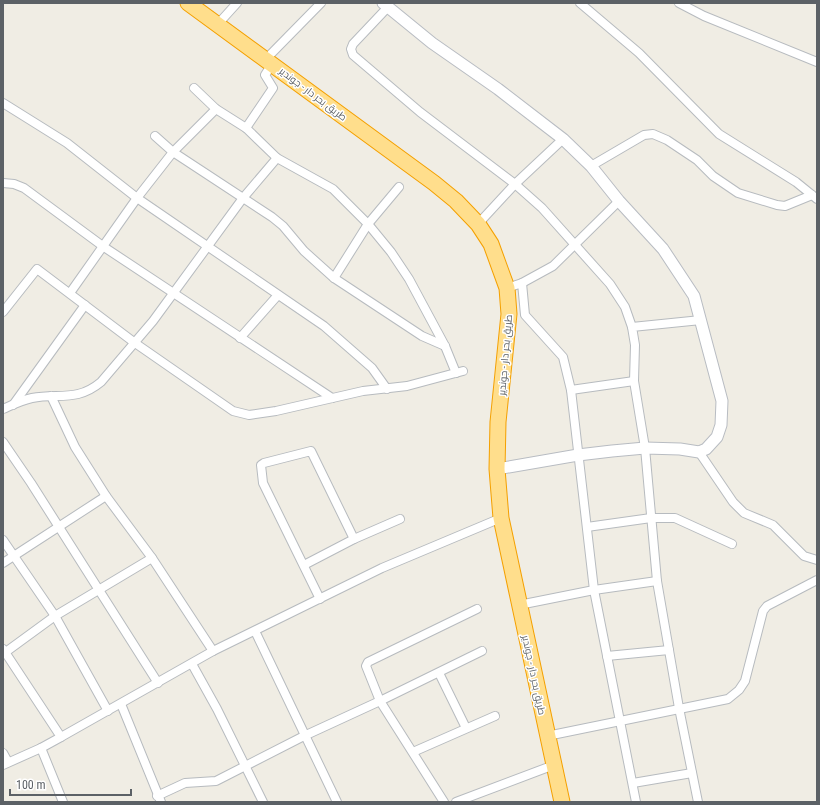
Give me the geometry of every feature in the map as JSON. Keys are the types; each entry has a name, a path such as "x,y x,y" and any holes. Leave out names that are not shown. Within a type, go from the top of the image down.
{"highway":[{"name":"طريق بحر دار - جوندير","path":"188,3 434,183 456,201 478,224 491,244 507,288 509,314 498,422 497,469 501,518 562,802"}],"street":[{"path":"218,24 237,3"},
{"path":"246,128 273,88 264,74 269,62 321,3"},
{"path":"580,3 639,53 719,134 796,182 815,197"},
{"path":"679,3 704,16 817,62"},
{"path":"497,469 578,455 645,448 680,448 699,452 706,449 717,437 721,425 722,401 694,296 663,249 591,166 562,139 498,88 432,43 385,5 353,44 350,49 353,55 420,112 515,184 542,208 574,246 610,284 625,307 632,327 635,345 634,381 645,448 650,518 657,582 679,708 698,802"},
{"path":"3,312 37,269 135,343 233,412 249,415 363,391 407,386 459,372 409,279 391,252 368,224 333,189 277,158 246,128 216,109 194,88"},
{"path":"3,103 67,144 138,198 335,335 372,368 387,389"},
{"path":"70,293 172,152 216,109"},
{"path":"591,166 644,134 653,134 682,150 738,193 785,206 815,197"},
{"path":"155,136 172,152 283,226 304,251 334,278 422,336 445,346"},
{"path":"478,224 515,184 562,139"},
{"path":"3,409 32,398 79,395 92,389 101,382 135,343 243,198 277,158"},
{"path":"3,184 14,184 24,188 104,246 332,398"},
{"path":"334,278 368,224 399,187"},
{"path":"507,288 522,283 553,266 620,201"},
{"path":"522,283 525,316 563,357 571,390 594,590 636,802"},
{"path":"240,338 278,295"},
{"path":"12,405 85,305"},
{"path":"632,327 701,320"},
{"path":"571,390 634,381"},
{"path":"51,396 75,447 106,496 152,558 213,651"},
{"path":"3,442 31,483 58,528 158,683"},
{"path":"320,599 263,483 261,465 264,462 312,451 354,538"},
{"path":"699,452 733,502 758,520 773,525 804,556 817,560"},
{"path":"3,563 13,555 58,528 106,496"},
{"path":"3,753 5,764 41,748 213,651 382,568 501,518"},
{"path":"587,526 650,518 675,518 732,544"},
{"path":"304,565 354,538 400,519"},
{"path":"3,540 55,616 108,711"},
{"path":"60,737 4,652 55,616 152,558"},
{"path":"547,736 728,699 739,690 745,681 763,611 767,606 817,580"},
{"path":"519,605 594,590 657,582"},
{"path":"444,802 380,701 366,671 368,662 477,609"},
{"path":"255,631 287,695 304,736 337,802"},
{"path":"607,656 669,650"},
{"path":"121,704 159,799 185,783 216,781 304,736 439,673 482,651"},
{"path":"192,664 218,709 263,802"},
{"path":"439,673 466,728"},
{"path":"413,752 495,716"},
{"path":"41,748 63,802"},
{"path":"456,802 554,765"},
{"path":"633,783 692,773"}]}
